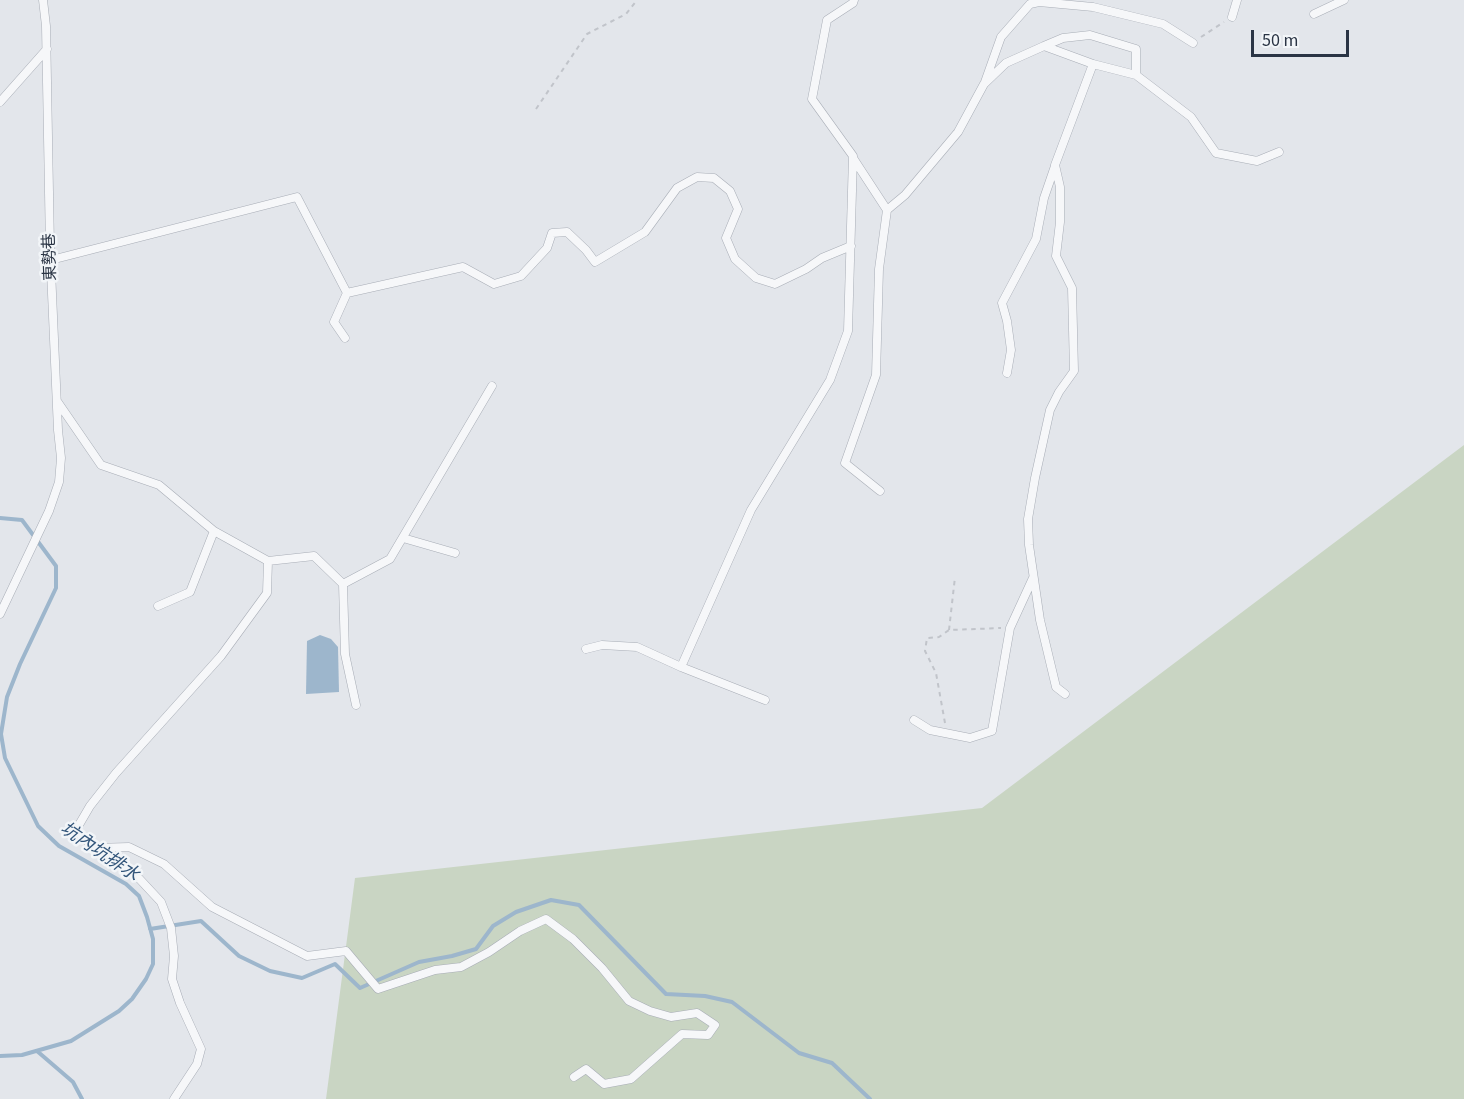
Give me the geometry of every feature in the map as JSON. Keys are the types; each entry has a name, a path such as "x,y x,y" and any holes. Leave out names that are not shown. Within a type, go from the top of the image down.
{"lane":[{"name":"東勢巷","path":"0,614 49,511 59,482 62,459 56,399 47,49 43,0"},
{"path":"854,0 853,3 827,20 812,99 853,156 887,210 879,269 876,375 844,463 880,491"},
{"path":"1232,17 1237,0"},
{"path":"1314,14 1344,0"},
{"path":"887,210 905,195 958,132 984,84 1002,37 1030,4 1039,2 1093,7 1163,24 1192,43"},
{"path":"984,84 1006,63 1063,38 1090,35 1136,49 1136,75"},
{"path":"1044,46 1093,64 1136,75 1191,117 1216,153 1257,161 1280,152"},
{"path":"0,102 47,49"},
{"path":"1007,373 1011,350 1002,303 1036,238 1044,198 1093,64"},
{"path":"681,667 751,510 830,380 848,331 853,156"},
{"path":"1055,165 1060,187 1056,256 1072,288 1074,371 1050,410 1028,519 1029,545 1040,620 1056,687 1065,694"},
{"path":"347,294 463,267 494,284 521,276 547,248 552,233 567,232 595,262 645,232 677,188 697,177 714,178 730,192 738,209 726,238 735,259 756,278 775,284 806,269 822,258 851,246"},
{"path":"51,260 297,197 347,294"},
{"path":"345,338 334,322 347,294"},
{"path":"343,584 390,559 492,386"},
{"path":"56,399 101,465 159,485 214,531 268,561 314,556 343,584 345,654 356,705"},
{"path":"158,606 190,592 214,531"},
{"path":"403,538 455,553"},
{"path":"174,1099 197,1064 201,1049 172,979 174,956 171,928 167,917 161,902 133,872 94,848 76,830 90,806 116,773 221,656 267,593 268,561"},
{"path":"914,720 930,730 970,738 993,731 1010,628 1034,577"},
{"path":"586,649 602,645 637,647 765,700"},
{"path":"94,848 129,847 164,864 212,907 307,956 346,951 378,989 435,970 461,967 520,931 546,919 580,946 630,1001 650,1011 671,1017 697,1013 715,1025 708,1035 682,1034 631,1079 604,1084 586,1069 574,1077"}],"path":[{"path":"536,109 586,34 626,14 637,0"},
{"path":"1192,43 1232,17"},
{"path":"949,630 955,577"},
{"path":"946,734 936,673 925,651 927,638 939,637 949,630 1010,628"}],"green space":[{"path":"1464,445 1464,1099 326,1099 355,878 982,808"}],"water":[{"path":"320,635 331,639 338,647 339,692 306,694 307,641"}],"waterway":[{"name":"坑內坑排水","path":"0,518 22,520 56,566 56,588 7,697 1,734 5,758 38,826 59,846 126,884 139,896 153,939 153,964 146,979 132,999 119,1011 71,1041 22,1055 0,1056"},
{"path":"150,929 201,921 239,956 270,971 302,978 335,964 360,988 419,962 476,949 493,926 516,912 551,900 579,905 666,994 705,996 732,1002 799,1053 832,1063 870,1099"},
{"path":"37,1051 73,1082 82,1099"}]}
